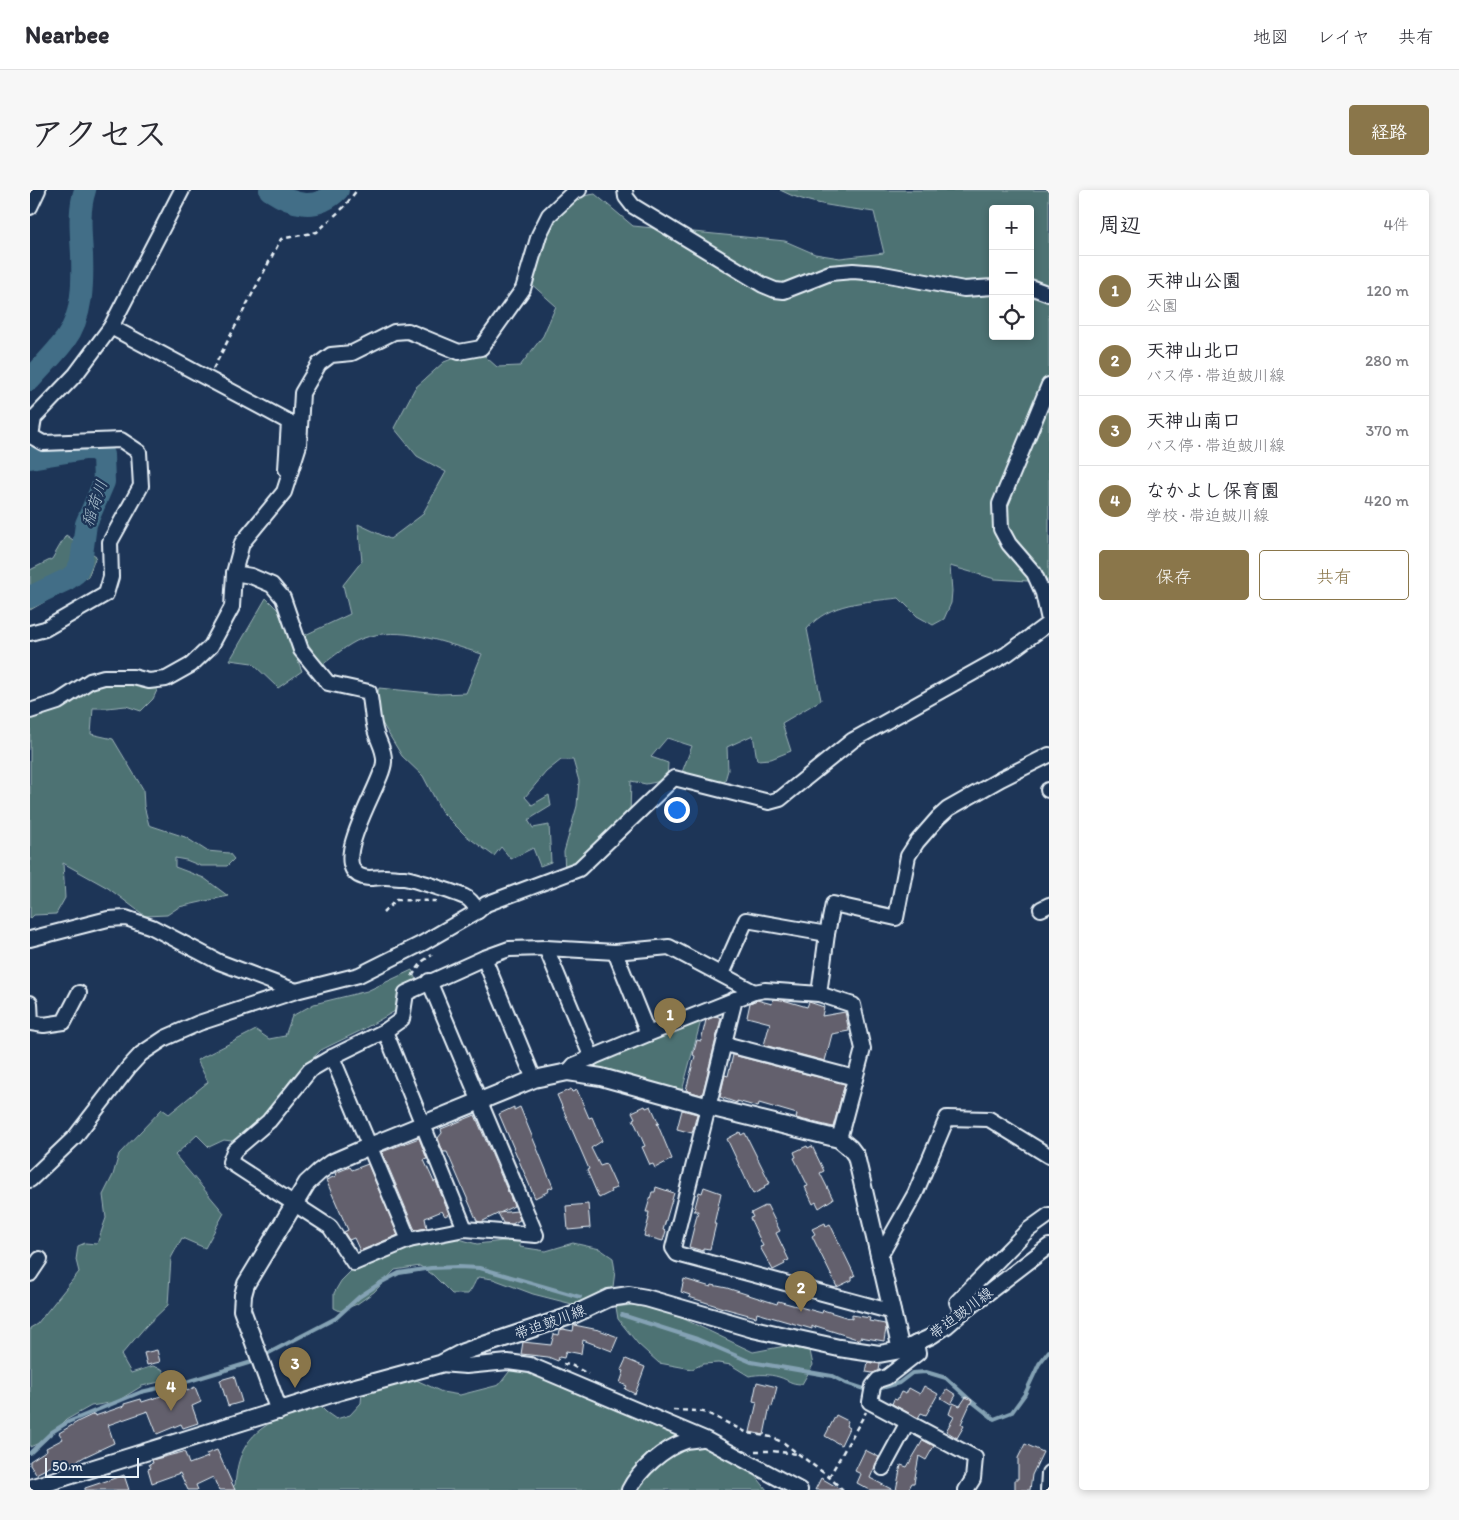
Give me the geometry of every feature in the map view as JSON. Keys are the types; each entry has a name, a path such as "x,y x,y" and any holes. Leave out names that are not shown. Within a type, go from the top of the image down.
{"street":[{"path":"30,206 38,190"},
{"path":"30,633 45,629 106,594 111,577 110,542 141,486 139,452 121,440 43,443 31,436 34,418 76,374 111,327 182,190"},
{"path":"30,711 58,702 90,681 104,677 133,677 149,681 166,679 191,665 211,646 232,606 234,573 242,543 284,492 299,445 302,393 319,364 331,356 352,353 394,332 408,331 459,352 481,348 523,289 538,235 549,215 576,190 579,190"},
{"path":"625,190 626,197 633,206 775,290 784,291 830,273 853,271 878,273 964,289 989,287"},
{"path":"1034,288 1049,294"},
{"path":"111,327 289,422"},
{"path":"30,1180 75,1137 141,1054 165,1038 198,1023 296,991 359,975 422,943 478,911 486,904 579,869 674,778 769,802 780,799 853,740 1006,654 1049,621 1043,593 1034,573 1009,544 1002,529 1000,504 1049,384"},
{"path":"284,492 289,422 295,397 302,393"},
{"path":"234,573 251,576 272,585 283,598 301,650 328,684 370,692 376,733 381,742 385,760 380,779 366,807 351,847 350,856 354,870 360,876 370,878 405,878 467,898 478,911"},
{"path":"819,994 833,904 896,918 908,856 917,842 938,818 948,809 1049,754"},
{"path":"30,939 108,919 126,918 152,927 219,962 296,991"},
{"path":"722,974 746,920 827,934"},
{"path":"429,981 536,1236 465,1229 409,1240 354,1264 330,1227 230,1162 234,1151 270,1121 310,1070 402,1019 406,993 429,981 509,949 546,948 615,952 669,947 754,992"},
{"path":"546,948 592,1058"},
{"path":"615,952 648,1034"},
{"path":"484,958 534,1079"},
{"path":"568,1072 574,1065 754,992 765,990 819,994 853,1005 863,1049 839,1139"},
{"path":"30,1003 31,1022 44,1025 64,1022 79,993"},
{"path":"735,999 673,1248 676,1254 893,1312"},
{"path":"385,1030 465,1229"},
{"path":"725,1044 855,1078"},
{"path":"332,1057 409,1240"},
{"path":"279,1411 242,1310 243,1295 246,1284 307,1183 318,1172 332,1163 370,1146 534,1079 568,1072 601,1077 709,1107 839,1139 850,1148 856,1156 901,1350"},
{"path":"880,1256 916,1194 947,1118 989,1120 1049,1156"},
{"path":"963,1312 957,1302 1028,1230 1049,1215"},
{"name":"帯迫皷川線","path":"30,1488 279,1411 440,1364 463,1352 573,1315 609,1298 628,1295 646,1298 753,1329 839,1348 879,1354 901,1350 932,1336 947,1326 1049,1246"},
{"path":"30,1274 40,1259"},
{"path":"916,1343 918,1352 887,1377 878,1380 873,1386 870,1402 975,1458 973,1479 966,1490"},
{"path":"440,1364 466,1366 508,1362 530,1365 706,1439 800,1490"},
{"path":"883,1468 908,1422"},
{"path":"629,1490 653,1458 686,1441 706,1439"},
{"path":"1048,1490 1049,1473"}],"path":[{"path":"208,379 281,239 317,232 344,207 357,190"},
{"path":"383,913 396,900 441,902"},
{"path":"561,1364 571,1365 590,1376"},
{"path":"829,1477 870,1402"},
{"path":"666,1409 707,1413 748,1434 770,1437 784,1443 843,1490"},
{"path":"755,1451 798,1454"}],"green space":[{"path":"780,190 1049,190 1049,580 995,579 950,566 951,603 944,619 933,625 917,616 899,598 861,602 826,613 807,629 821,700 782,723 791,751 771,759 757,760 753,735 727,747 728,770 724,784 681,775 692,746 667,738 651,757 668,763 667,780 646,784 631,781 630,813 565,873 564,852 577,806 579,781 573,760 561,760 546,772 525,797 532,805 549,795 551,806 528,820 533,828 549,825 551,862 540,866 533,848 511,859 501,847 494,856 465,835 442,812 423,776 402,756 374,710 379,688 440,694 466,693 482,654 438,640 391,633 356,641 322,665 303,636 350,614 343,585 362,561 358,524 390,539 422,515 446,472 417,456 394,428 415,388 444,362 477,349 497,367 520,366 543,336 556,306 529,282 555,215 577,197 595,194 633,226 785,241 815,254 840,258 884,253 874,212 826,205 802,199"},
{"path":"66,535 96,556 88,577 30,610 30,570 52,559"},
{"path":"266,598 278,610 302,671 278,688 252,663 230,660"},
{"path":"105,680 159,686 153,699 141,711 126,706 93,708 91,734 113,739 143,789 144,806 149,825 185,837 207,851 229,853 234,859 227,866 201,866 175,858 175,867 204,878 228,896 179,907 167,915 145,916 108,888 63,863 65,898 56,914 34,915 30,919 30,717 42,716 67,705 76,695"},
{"path":"412,970 418,985 395,1011 321,1050 291,1079 255,1129 239,1142 224,1140 209,1147 197,1135 175,1155 224,1213 205,1248 182,1238 171,1258 168,1305 146,1326 121,1355 131,1373 153,1366 162,1369 168,1380 142,1386 116,1402 91,1406 66,1420 46,1440 30,1447 30,1328 37,1324 79,1272 76,1260 78,1246 85,1243 97,1244 106,1218 103,1195 113,1175 119,1154 162,1109 169,1114 208,1082 197,1060 256,1030 269,1039 285,1036 292,1016 314,1004 367,991"},
{"path":"702,1017 682,1091 589,1067 589,1062"},
{"path":"448,1236 477,1244 520,1239 520,1247 546,1251 573,1243 600,1249 613,1258 615,1271 613,1287 576,1305 533,1294 493,1279 478,1277 468,1294 452,1294 433,1275 420,1266 395,1270 374,1292 357,1304 340,1311 334,1308 334,1293 341,1281 353,1269 410,1243"},
{"path":"632,1305 656,1309 684,1319 753,1352 785,1346 810,1351 813,1365 802,1384 798,1384 772,1375 749,1376 731,1365 718,1363 703,1364 692,1369 659,1363 638,1344 618,1319 616,1307"},
{"path":"512,1368 528,1370 703,1444 748,1466 767,1490 227,1490 235,1485 237,1468 246,1446 253,1436 272,1422 320,1406 336,1419 350,1415 361,1403 362,1392 412,1378 442,1392 460,1395 499,1385"}],"building":[{"path":"773,999 807,1007 809,1002 824,1007 822,1016 845,1012 849,1031 832,1034 825,1061 764,1045 770,1023 747,1017 750,1003 757,1000 772,1004"},
{"path":"716,1016 721,1018 701,1095 686,1090 697,1040 701,1041 706,1020"},
{"path":"733,1055 845,1084 833,1127 796,1118 797,1114 759,1103 758,1107 720,1097 725,1075 728,1076"},
{"path":"571,1089 572,1092 577,1090 589,1118 592,1117 602,1141 591,1148 600,1166 606,1164 617,1188 610,1190 611,1192 599,1198 587,1170 589,1169 557,1095"},
{"path":"645,1106 646,1108 651,1106 672,1159 655,1168 653,1164 650,1165 642,1147 645,1146 633,1119 635,1118 632,1112"},
{"path":"514,1107 514,1110 520,1107 553,1187 535,1198 499,1114"},
{"path":"682,1110 697,1114 692,1133 677,1129"},
{"path":"475,1115 514,1206 481,1222 477,1221 447,1152 443,1152 438,1138 442,1133 441,1129"},
{"path":"740,1132 741,1135 745,1133 770,1183 753,1194 727,1139"},
{"path":"419,1138 427,1159 424,1160 434,1182 436,1181 449,1214 445,1216 442,1211 425,1218 427,1228 416,1230 382,1152"},
{"path":"807,1146 808,1148 812,1146 824,1171 820,1173 833,1199 819,1208 816,1202 813,1204 805,1187 808,1186 794,1158 796,1157 794,1152"},
{"path":"368,1164 398,1235 360,1251 354,1238 349,1240 344,1232 348,1230 326,1180 336,1176 335,1173 350,1167 352,1170"},
{"path":"656,1187 674,1193 663,1230 666,1231 663,1241 644,1236 649,1218 649,1212 646,1212 652,1192 655,1192"},
{"path":"704,1187 721,1193 710,1249 703,1248 703,1251 689,1247 698,1211 694,1211 699,1192 702,1193"},
{"path":"588,1204 590,1228 568,1230 566,1206"},
{"path":"767,1205 780,1231 776,1233 789,1260 773,1270 760,1247 763,1246 750,1218 753,1217 751,1213"},
{"path":"517,1211 520,1220 512,1224 503,1223 498,1213"},
{"path":"825,1223 826,1226 830,1224 855,1276 852,1277 852,1280 837,1287 812,1236 815,1234 812,1229"},
{"path":"684,1279 711,1287 712,1285 727,1288 777,1304 778,1301 822,1313 823,1310 852,1319 852,1315 870,1318 869,1321 885,1324 884,1341 860,1337 860,1340 816,1326 815,1328 812,1326 812,1329 757,1313 756,1317 723,1308 689,1297 690,1295 681,1292"},
{"path":"574,1325 599,1330 618,1337 612,1351 583,1340 581,1354 566,1351 564,1358 559,1357 558,1361 548,1357 521,1354 523,1342 551,1345 554,1334 559,1335 560,1330 563,1329 573,1331"},
{"path":"157,1350 160,1362 147,1365 144,1353"},
{"path":"626,1359 645,1367 635,1394 625,1389 627,1386 620,1383 624,1371 621,1370"},
{"path":"868,1362 880,1364 879,1371 873,1373 866,1372"},
{"path":"234,1376 242,1402 228,1406 220,1380"},
{"path":"757,1382 777,1387 772,1407 770,1406 764,1435 750,1432 757,1402 753,1401"},
{"path":"924,1386 938,1394 926,1415 921,1413 918,1418 892,1404 894,1399 897,1400 901,1392 906,1394 909,1388 920,1394"},
{"path":"186,1387 187,1391 195,1387 201,1402 192,1406 198,1423 183,1428 181,1424 157,1434 148,1411 108,1425 114,1443 74,1463 64,1467 61,1461 36,1474 30,1465 30,1461 47,1450 46,1448 63,1439 59,1433 79,1421 94,1414 95,1416 124,1406 124,1404 141,1399 142,1402 161,1396 160,1393 175,1388 176,1391"},
{"path":"947,1389 956,1395 951,1404 941,1398"},
{"path":"966,1397 972,1400 961,1424 964,1426 957,1438 946,1431 954,1417 949,1414 953,1403 960,1406"},
{"path":"836,1415 848,1421 846,1426 849,1428 841,1445 825,1436"},
{"path":"923,1440 934,1446 926,1460 919,1456 914,1483 912,1483 908,1490 896,1490 901,1465 907,1467"},
{"path":"1025,1444 1043,1452 1032,1475 1030,1490 1015,1490 1015,1479 1018,1479 1018,1458"},
{"path":"217,1450 235,1490 219,1490 213,1477 196,1485 198,1490 188,1490 180,1473 152,1483 148,1469 151,1468 149,1464 153,1463 152,1460 183,1452 189,1464 208,1457 206,1454"},
{"path":"865,1450 879,1457 870,1478 893,1490 870,1490 857,1483 861,1474 855,1471"},
{"path":"124,1475 129,1490 85,1490 85,1488"},
{"path":"821,1478 842,1490 815,1490"}],"waterway":[{"name":"稲荷川","path":"30,380 65,340 71,331 79,310 82,276 81,214 85,190"},
{"name":"稲荷川","path":"270,190 287,199 304,204 313,204 321,201 330,197 338,190"},
{"name":"稲荷川","path":"30,458 94,449 103,455 104,482 86,524 81,562 76,573 68,579 30,597"},
{"path":"263,1356 336,1318 359,1297 399,1273 431,1268 480,1268 580,1297"},
{"path":"622,1315 697,1339 751,1362 832,1376 864,1389"},
{"path":"878,1389 899,1383 912,1373 926,1372 946,1378 994,1419 1012,1412 1025,1394 1039,1364 1049,1351"},
{"path":"30,1453 52,1432 68,1422 141,1392 186,1382 255,1361"}],"place":[{"name":"天神山公園","path":"670,1039"},
{"name":"天神山北口","path":"801,1312"},
{"name":"天神山南口","path":"295,1388"},
{"name":"なかよし保育園","path":"171,1411"}]}
